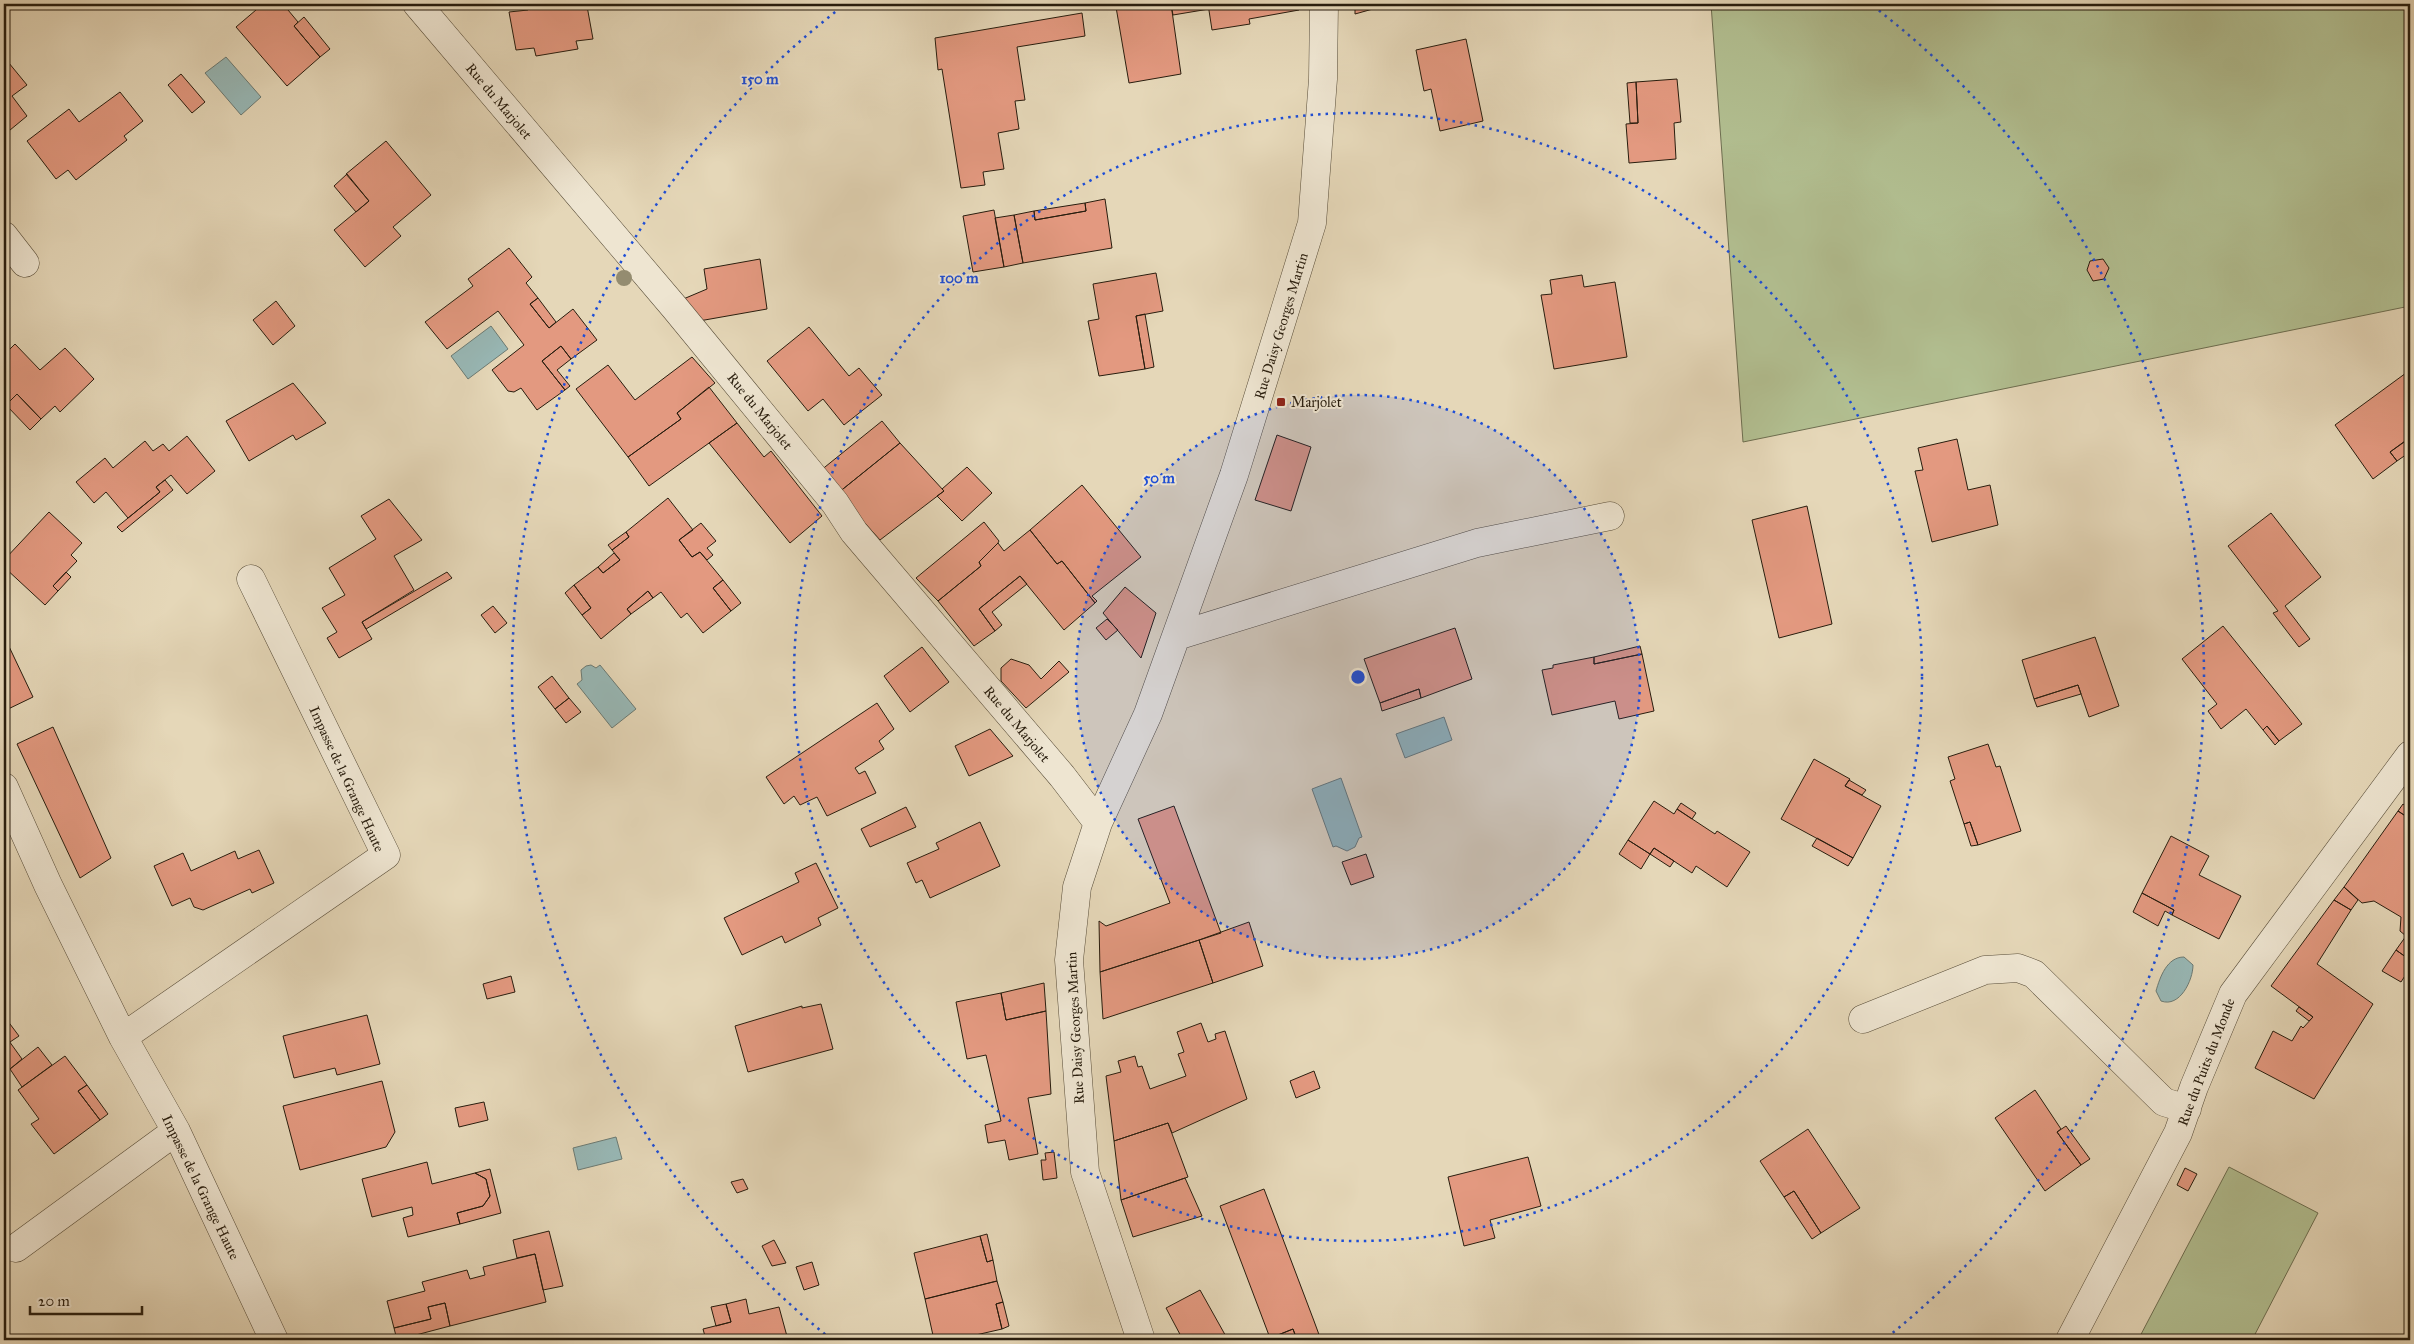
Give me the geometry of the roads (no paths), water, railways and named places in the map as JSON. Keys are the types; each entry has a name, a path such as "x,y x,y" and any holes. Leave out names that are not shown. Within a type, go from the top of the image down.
{"street":[{"name":"Rue du Marjolet","path":"416,4 675,308 835,504 854,532 1062,776 1098,823"},
{"name":"Rue Daisy Georges Martin","path":"1142,1340 1085,1172 1069,960 1077,887 1098,823 1148,714 1234,475 1312,223 1323,79 1324,4"},
{"path":"4,236 25,262"},
{"path":"1177,636 1477,543 1610,516"},
{"name":"Impasse de la Grange Haute","path":"123,1037 386,855 251,579"},
{"name":"Rue du Puits du Monde","path":"2070,1340 2178,1133 2233,994 2410,755"},
{"name":"Impasse de la Grange Haute","path":"4,787 48,885 123,1037 176,1131 274,1340"},
{"path":"1862,1020 1985,970 2018,968 2034,974 2164,1102 2187,1109"},
{"path":"16,1248 176,1131"}],"water":[{"path":"226,57 261,97 241,115 205,73"},
{"path":"491,326 508,349 468,379 451,356"},
{"path":"591,665 596,668 600,665 636,709 612,728 577,684 582,680 581,670"},
{"path":"1444,717 1452,740 1405,758 1396,734"},
{"path":"1341,778 1362,837 1359,838 1355,847 1347,851 1336,846 1333,847 1312,789"},
{"path":"2184,957 2193,965 2188,985 2179,997 2174,1000 2168,1002 2161,1001 2156,991 2162,974 2173,960"},
{"path":"616,1137 622,1159 578,1170 573,1148"}],"place":[{"name":"Marjolet","path":"1281,402"}]}
